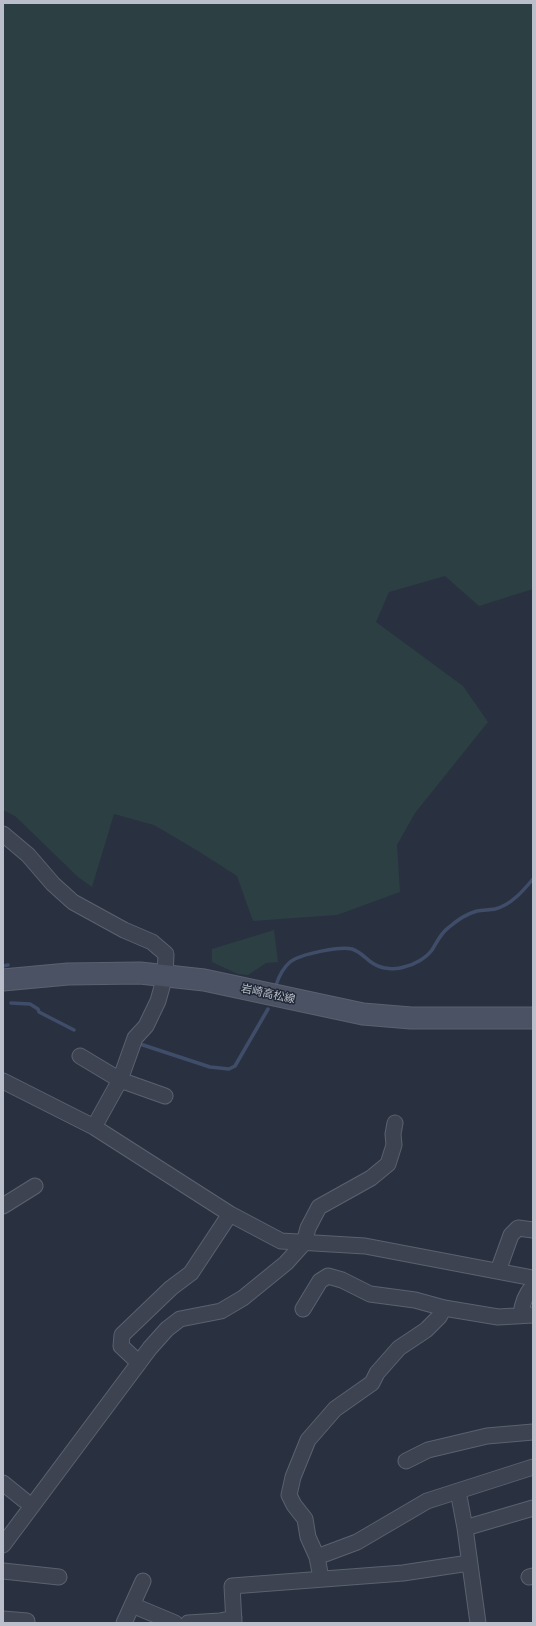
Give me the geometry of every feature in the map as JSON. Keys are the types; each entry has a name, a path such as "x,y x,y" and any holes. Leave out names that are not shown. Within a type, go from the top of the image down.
{"main road":[{"name":"岩崎高松線","path":"3,980 68,974 140,972 204,980 363,1014 411,1018 533,1018"}],"street":[{"path":"3,834 28,855 53,884 73,902 124,930 152,942 166,954 165,976 158,1001 146,1026 136,1038 120,1080 94,1127"},
{"path":"80,1056 120,1080 166,1096"},
{"path":"3,1081 94,1127 230,1214 281,1242 365,1246 533,1278"},
{"path":"3,1546 139,1363 167,1329 180,1319 221,1311 243,1298 286,1263 304,1243 308,1228 319,1207 371,1178 388,1164 394,1145 393,1134 395,1123"},
{"path":"3,1206 35,1186"},
{"path":"139,1363 121,1346 122,1335 171,1288 191,1273 230,1214"},
{"path":"498,1271 511,1235 518,1228 533,1230"},
{"path":"303,1310 320,1281 328,1276 342,1280 370,1294 416,1300 444,1308 498,1317 527,1315 522,1305 526,1294 533,1286"},
{"path":"321,1578 317,1557 308,1537 305,1519 294,1505 289,1495 293,1477 308,1440 335,1409 372,1383 377,1373 399,1348 426,1330 439,1317 444,1308"},
{"path":"3,1528 111,1389 116,1394"},
{"path":"406,1461 428,1450 487,1436 533,1432"},
{"path":"317,1557 357,1542 427,1501 533,1467"},
{"path":"3,1483 24,1500"},
{"path":"458,1491 465,1528 478,1623"},
{"path":"465,1528 533,1508"},
{"path":"188,1623 234,1620 232,1586 321,1578 403,1573 469,1563"},
{"path":"3,1570 58,1577"},
{"path":"124,1623 143,1581"},
{"path":"132,1605 176,1623"},
{"path":"3,1619 28,1621"}],"green space":[{"path":"3,3 533,3 533,589 479,606 445,576 389,592 376,622 463,686 488,722 415,813 397,845 400,892 337,915 253,921 237,876 154,825 114,814 92,887 78,877 15,816 3,810"},
{"path":"274,930 278,962 266,963 248,975 238,974 212,962 212,949"}],"waterway":[{"path":"276,985 278,978 290,962 302,956 330,950 346,948 352,949 359,952 377,966 385,968 401,968 412,965 420,961 429,953 443,932 458,920 473,912 501,907 521,893 533,879"},
{"path":"3,966 8,965"},
{"path":"11,1003 30,1004 38,1009 39,1012 74,1030"},
{"path":"140,1044 210,1067 229,1069 235,1066 268,1009"}]}
